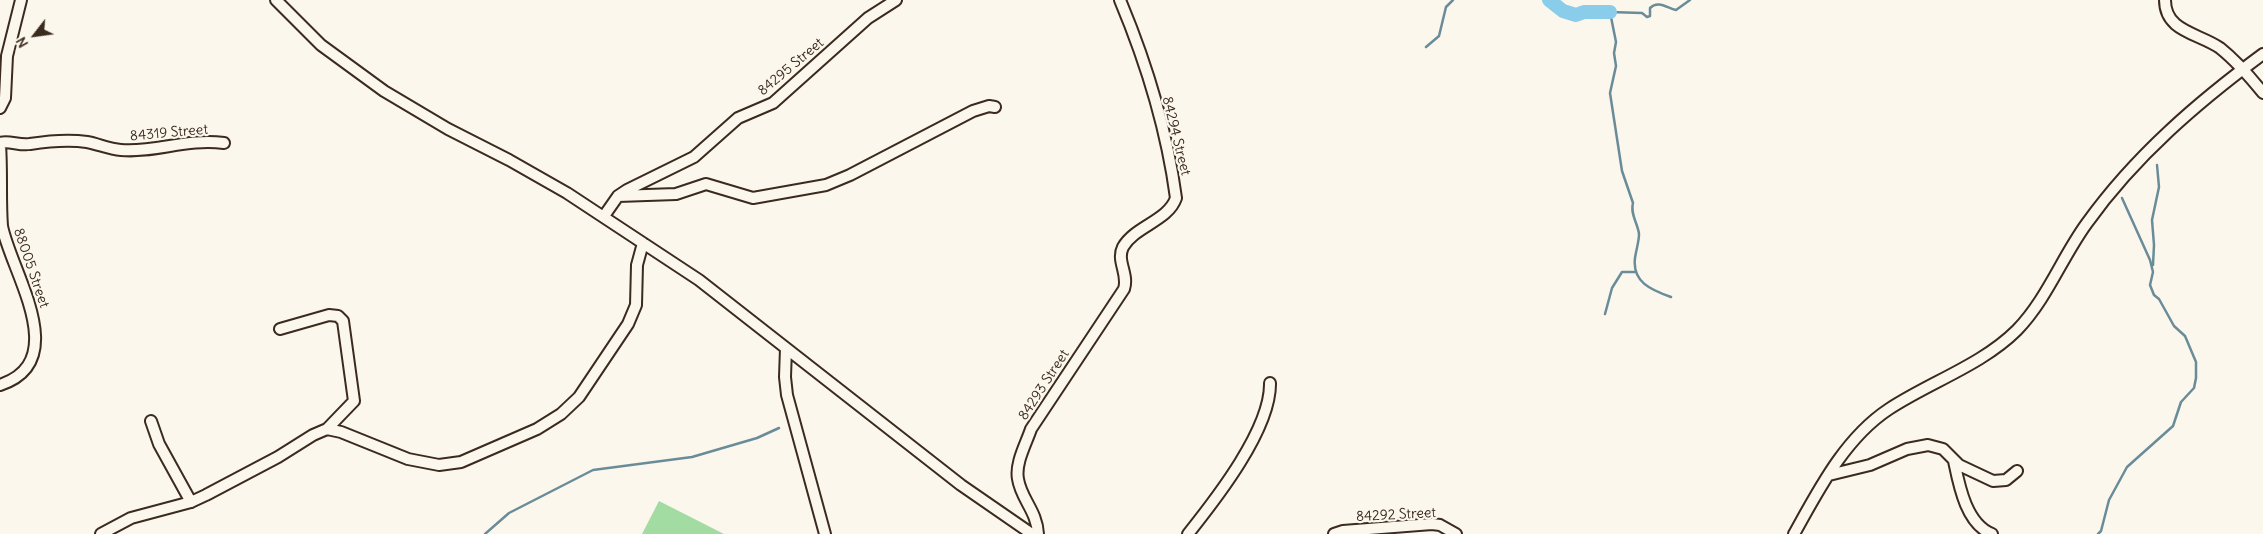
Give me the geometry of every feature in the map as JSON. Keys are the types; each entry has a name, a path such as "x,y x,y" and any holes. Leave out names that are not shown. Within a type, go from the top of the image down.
{"street":[{"path":"0,108 5,98 8,56 21,0"},
{"path":"276,0 321,45 384,91 448,129 535,174 604,216 700,280 961,485 1032,534"},
{"name":"84295 Street","path":"604,216 618,196 640,183 694,157 738,118 773,103 868,18 896,0"},
{"name":"84294 Street","path":"1120,0 1132,28 1158,114 1176,198 1174,205 1128,240 1121,251 1120,259"},
{"path":"2165,0 2166,10 2176,26 2219,48 2263,93"},
{"path":"1794,534 1829,475 1854,440 1888,410 1980,358 2017,330 2042,298 2085,225 2105,198 2174,126 2263,54"},
{"path":"618,196 676,194 706,184 752,198 826,184 844,178 973,110 989,106 995,107"},
{"name":"84319 Street","path":"0,144 5,141 17,145 26,145 63,140 87,142 120,150 194,141 224,143"},
{"name":"88005 Street","path":"0,144 1,224 11,259 32,310 35,323 35,342 28,365 15,378 0,385"},
{"path":"327,429 341,432 408,459 439,465 451,465 514,440 552,421 579,397 628,324 636,305 636,264 642,243"},
{"name":"84293 Street","path":"1038,534 1038,522 1018,478 1022,456 1037,419 1124,288 1126,275 1120,259"},
{"path":"101,534 131,518 191,502 327,429 354,401 343,321 338,316 329,315 280,329"},
{"path":"786,348 785,377 787,395 826,534"},
{"path":"1188,534 1228,481 1267,406 1270,383"},
{"path":"151,421 159,444 191,502"},
{"path":"1829,475 1870,465 1918,446 1936,446 1943,449 1967,471 1993,481 2006,480 2017,471"},
{"path":"1954,460 1962,492 1975,520 1982,529 1992,534"},
{"name":"84292 Street","path":"1334,534 1343,531 1432,524 1440,525 1456,534"}],"green space":[{"path":"659,501 724,534 642,534"}],"waterway":[{"path":"1426,47 1439,36 1446,7 1453,0"},
{"path":"1549,0 1563,11 1576,15 1584,12 1610,12"},
{"path":"1671,297 1644,284 1635,266 1639,234 1633,215 1633,203 1622,171 1610,93 1616,66 1614,53 1616,42 1610,12 1642,13 1647,17 1650,16 1650,8 1653,6 1663,5 1676,10 1690,0"},
{"path":"2153,265 2152,220 2159,187 2157,165"},
{"path":"2098,534 2101,531 2109,500 2127,467 2173,426 2181,402 2194,388 2196,378 2196,362 2185,336 2174,326 2159,299 2154,295 2150,285 2153,272 2150,260 2122,198"},
{"path":"1605,314 1612,288 1622,272 1635,272"},
{"path":"485,534 509,513 593,470 692,457 757,438 779,428"}]}
